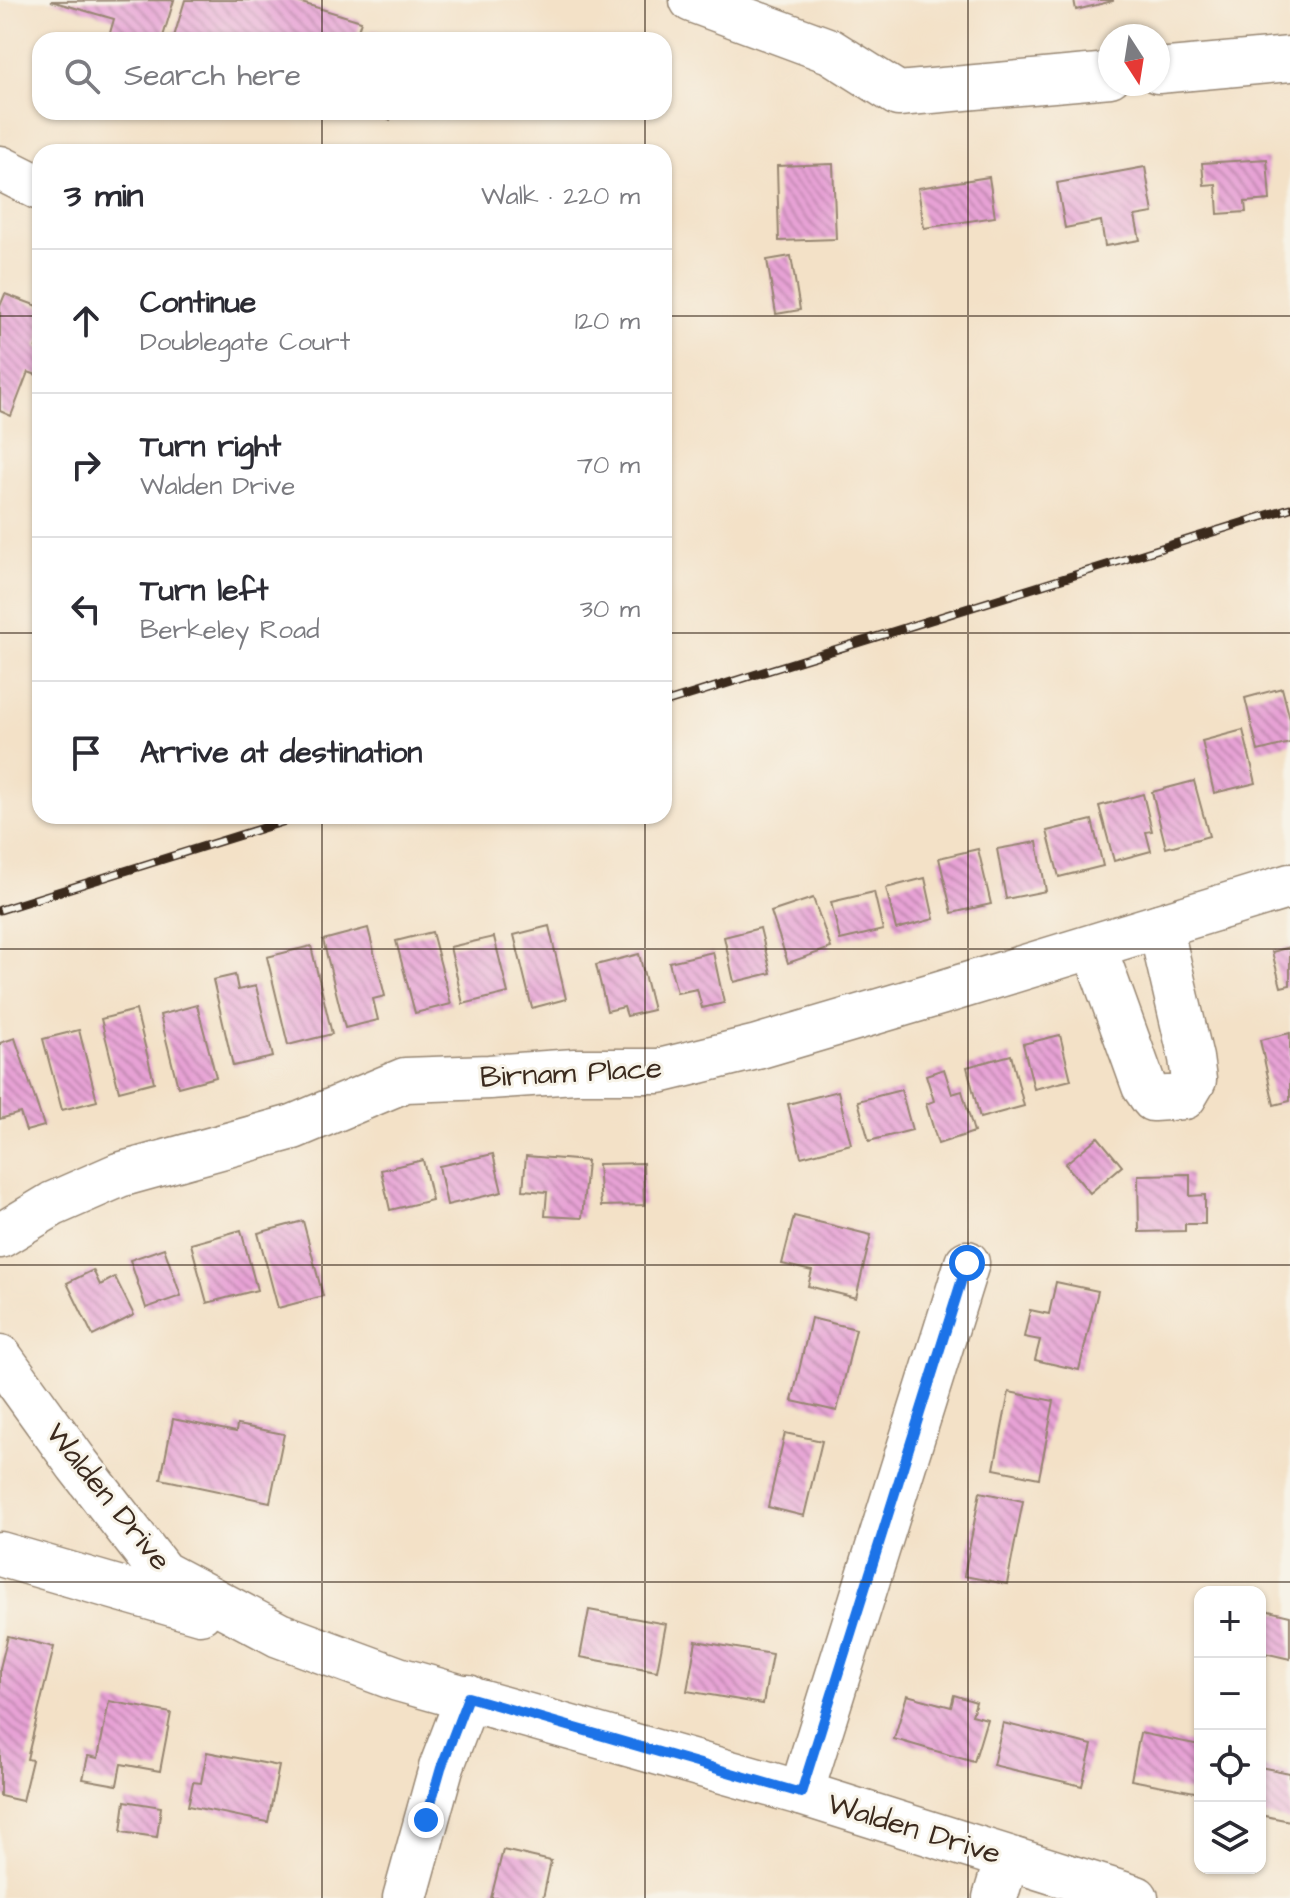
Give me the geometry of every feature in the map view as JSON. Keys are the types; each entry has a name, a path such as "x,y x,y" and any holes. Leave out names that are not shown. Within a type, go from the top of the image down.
{"street":[{"path":"692,0 830,51 898,94 1098,76"},
{"path":"1170,70 1290,59"},
{"path":"0,168 32,184"},
{"name":"Birnam Place","path":"0,1236 53,1204 119,1175 293,1127 405,1080 575,1071 659,1071 757,1047 1290,886"},
{"path":"1094,947 1144,1086 1153,1099 1184,1097 1194,1080 1191,1058 1160,926"},
{"path":"801,1793 967,1263"},
{"name":"Walden Drive","path":"0,1357 162,1573 279,1635"},
{"name":"Walden Drive","path":"0,1554 279,1635 398,1679 801,1793 1001,1878 1136,1898"},
{"path":"405,1898 441,1768 468,1697"}],"building":[{"path":"174,0 164,32 110,32 114,19 51,1"},
{"path":"185,0 292,0 361,21 358,32 175,32"},
{"path":"1074,0 1113,0 1113,1 1076,10"},
{"path":"1267,159 1270,200 1245,202 1246,212 1218,214 1216,184 1204,185 1202,163"},
{"path":"833,164 836,239 779,241 777,166"},
{"path":"1145,167 1153,213 1135,216 1140,240 1105,246 1101,221 1065,228 1057,183"},
{"path":"989,177 995,217 924,228 918,188"},
{"path":"791,256 800,310 776,314 767,260"},
{"path":"5,294 32,304 32,373 28,372 11,416 0,411 0,306"},
{"path":"1282,688 1290,719 1290,743 1258,751 1245,698"},
{"path":"1243,730 1256,783 1214,793 1202,741"},
{"path":"1194,781 1209,836 1166,848 1152,792"},
{"path":"1143,794 1152,831 1146,832 1151,851 1114,861 1099,806"},
{"path":"1092,820 1103,866 1059,877 1047,831"},
{"path":"1037,842 1046,891 1006,899 997,849"},
{"path":"978,849 991,904 952,913 939,858"},
{"path":"925,878 934,919 896,929 886,888"},
{"path":"874,892 883,930 840,940 831,902"},
{"path":"813,898 831,948 788,963 771,912"},
{"path":"549,926 566,999 532,1008 514,935"},
{"path":"368,928 385,996 373,999 378,1020 345,1028 323,940"},
{"path":"760,928 771,973 734,982 724,937"},
{"path":"432,932 451,1004 415,1013 396,941"},
{"path":"494,937 508,993 463,1004 450,947"},
{"path":"311,946 332,1034 288,1045 267,957"},
{"path":"1290,947 1290,985 1281,987 1272,952"},
{"path":"713,952 724,1003 702,1008 697,989 677,993 669,962"},
{"path":"639,954 653,1010 627,1016 624,1007 607,1011 596,965"},
{"path":"235,975 238,990 256,986 273,1057 233,1066 213,980"},
{"path":"197,1005 216,1077 178,1087 160,1015"},
{"path":"136,1010 154,1082 119,1091 101,1019"},
{"path":"79,1030 97,1101 62,1110 43,1039"},
{"path":"1290,1033 1290,1101 1274,1105 1260,1040"},
{"path":"1060,1035 1071,1080 1034,1089 1023,1044"},
{"path":"15,1038 44,1126 26,1131 20,1113 0,1119 0,1043"},
{"path":"1011,1055 1024,1106 980,1118 967,1067"},
{"path":"944,1069 952,1094 962,1091 974,1132 938,1144 926,1104 934,1101 926,1075"},
{"path":"901,1090 912,1130 869,1141 858,1101"},
{"path":"838,1091 851,1144 801,1157 788,1104"},
{"path":"1098,1137 1122,1166 1090,1193 1065,1164"},
{"path":"493,1154 502,1192 447,1205 439,1166"},
{"path":"526,1156 587,1161 582,1218 545,1216 547,1192 523,1190"},
{"path":"423,1160 432,1200 390,1210 381,1170"},
{"path":"643,1163 644,1205 601,1206 598,1164"},
{"path":"1190,1174 1190,1196 1205,1195 1205,1224 1185,1224 1185,1231 1139,1232 1138,1175"},
{"path":"794,1216 871,1235 856,1298 808,1286 812,1271 782,1264"},
{"path":"303,1221 323,1296 278,1308 258,1233"},
{"path":"241,1230 257,1290 207,1303 191,1244"},
{"path":"164,1248 181,1296 146,1308 130,1260"},
{"path":"93,1270 100,1285 115,1277 134,1315 93,1336 67,1283"},
{"path":"1056,1282 1098,1291 1079,1370 1035,1360 1040,1340 1024,1337 1030,1310 1049,1314"},
{"path":"811,1318 856,1329 837,1411 792,1401"},
{"path":"1009,1392 1054,1401 1039,1478 994,1469"},
{"path":"173,1419 236,1432 237,1425 284,1434 270,1502 161,1479"},
{"path":"785,1433 822,1441 804,1516 768,1507"},
{"path":"980,1492 1023,1501 1007,1584 964,1576"},
{"path":"589,1610 666,1624 657,1671 580,1657"},
{"path":"1266,1610 1290,1616 1290,1659 1266,1653"},
{"path":"8,1636 54,1647 27,1759 32,1760 22,1801 0,1796 0,1668"},
{"path":"696,1641 772,1654 763,1704 687,1691"},
{"path":"907,1695 951,1707 954,1695 976,1702 972,1715 987,1719 974,1762 894,1739"},
{"path":"109,1701 171,1713 160,1771 121,1764 117,1785 83,1779 88,1756 98,1758"},
{"path":"1003,1723 1092,1745 1082,1786 993,1765"},
{"path":"1140,1733 1194,1744 1194,1792 1131,1780"},
{"path":"207,1752 279,1766 268,1822 188,1806 193,1782 201,1783"},
{"path":"1266,1768 1290,1773 1290,1821 1266,1816"},
{"path":"125,1801 161,1807 157,1837 121,1832"},
{"path":"503,1850 551,1861 543,1898 491,1898"}],"railway":[{"path":"672,701 1290,508"},
{"path":"0,910 275,824"}],"route":[{"path":"426,1820 441,1768 468,1697 801,1793 967,1263"}]}
